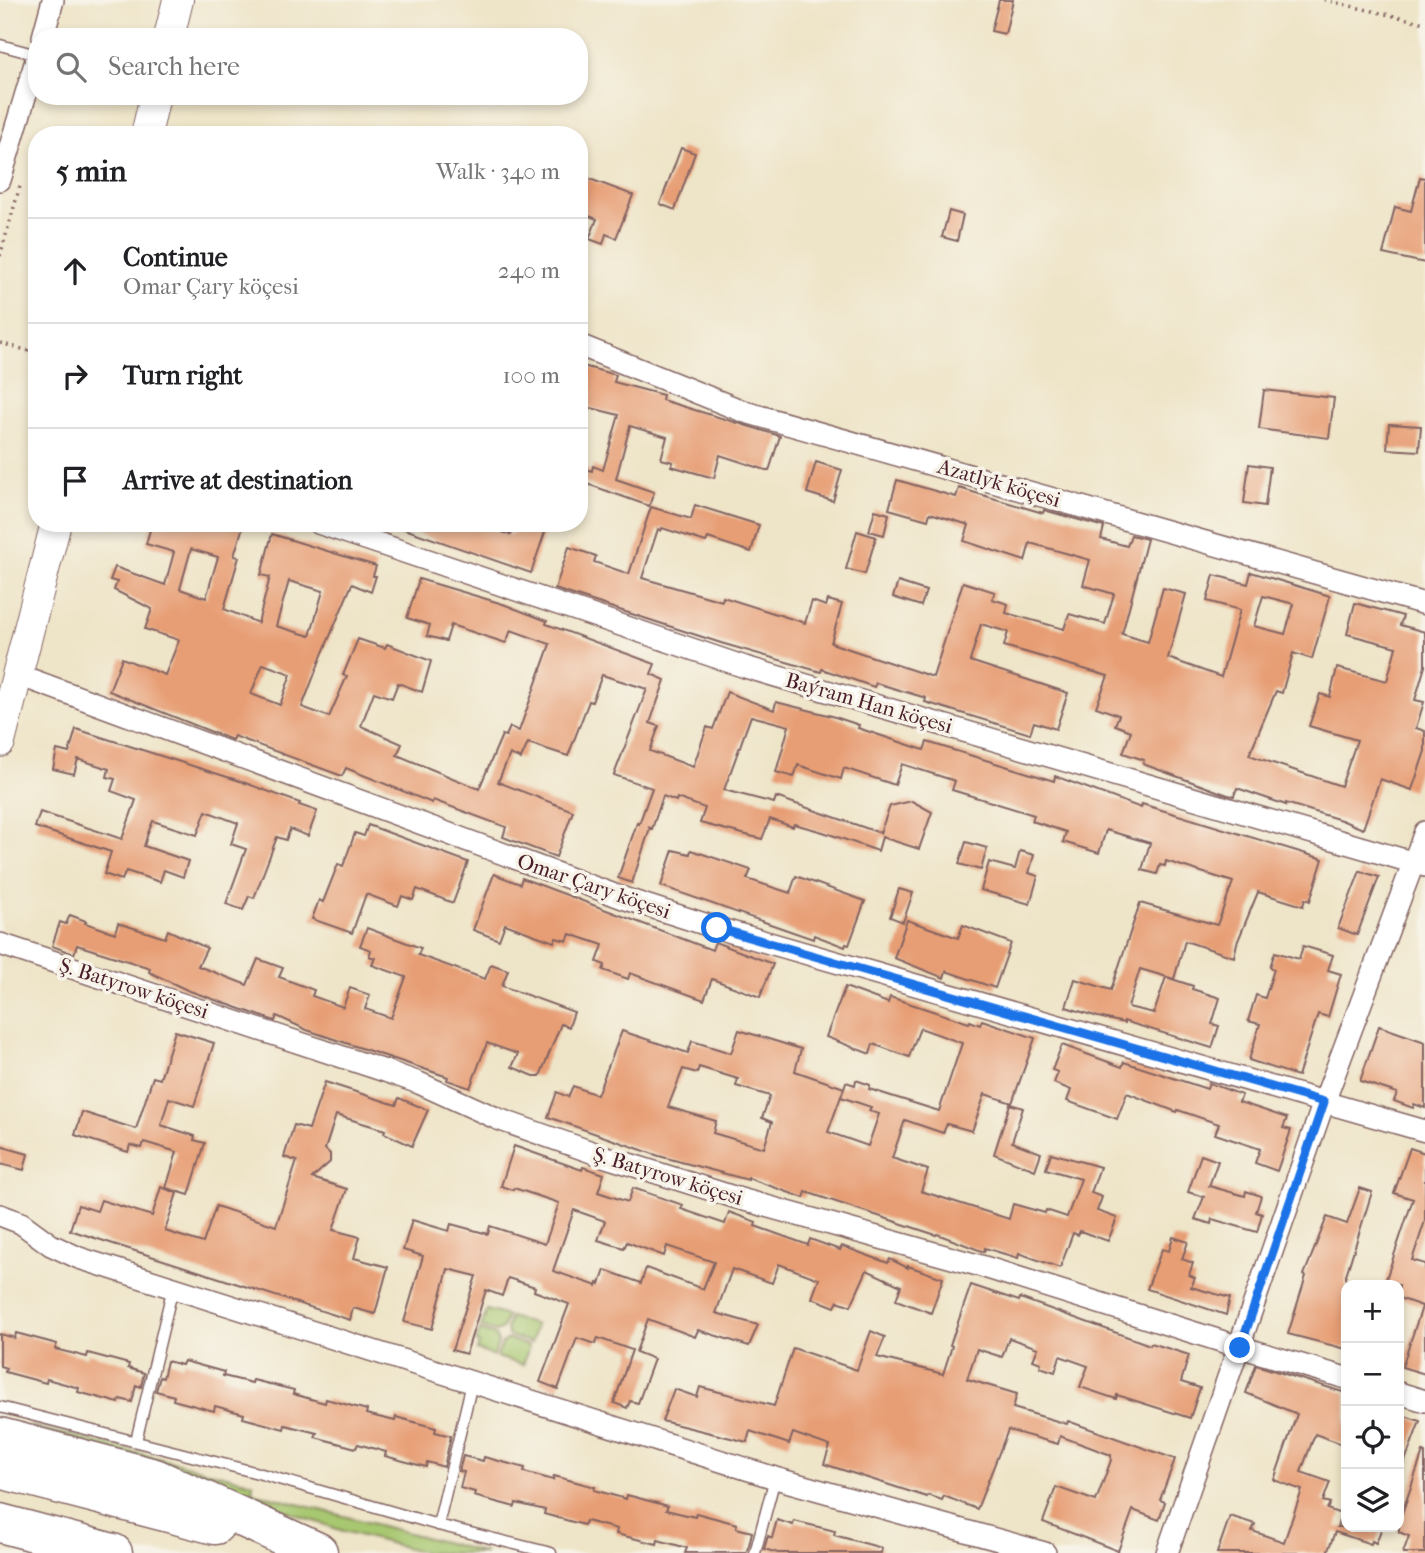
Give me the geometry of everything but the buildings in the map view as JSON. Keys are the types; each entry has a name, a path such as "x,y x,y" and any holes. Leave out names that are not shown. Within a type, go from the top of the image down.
{"highway":[{"path":"0,1437 155,1478 320,1552"},
{"path":"0,1469 320,1552"},
{"path":"0,1523 113,1553"}],"street":[{"path":"45,28 53,0"},
{"path":"172,28 178,0"},
{"path":"0,180 28,86"},
{"path":"148,126 153,105"},
{"name":"Azatlyk köçesi","path":"588,349 745,411 1425,604"},
{"path":"0,742 54,532"},
{"name":"Baýram Han köçesi","path":"345,532 745,667 1420,864"},
{"name":"Omar Çary köçesi","path":"16,674 623,898 717,928 1425,1131"},
{"path":"1167,1553 1324,1102 1420,864 1425,832"},
{"name":"Ş. Batyrow köçesi","path":"0,944 388,1072 498,1119 600,1155 737,1198 981,1266 1240,1348 1341,1377"},
{"path":"0,1215 21,1223 51,1245 79,1258 775,1478 1045,1553"},
{"path":"1404,1395 1425,1401"}],"lane":[{"path":"0,44 28,53"},
{"path":"136,1441 173,1287"},
{"path":"438,1525 472,1383"},
{"path":"0,1407 551,1553"},
{"path":"755,1553 775,1478"}],"path":[{"path":"1324,0 1425,23"},
{"path":"0,343 28,351"}],"green space":[{"path":"487,1310 507,1316 502,1329 496,1332 481,1327"},
{"path":"510,1317 536,1325 531,1343 509,1336 506,1330"},
{"path":"480,1330 495,1335 498,1342 494,1356 477,1350 479,1343 476,1342"},
{"path":"508,1339 529,1346 523,1365 497,1357 502,1343"},
{"path":"29,1426 253,1483 252,1492 485,1553 427,1553 343,1531 154,1465"}],"route":[{"path":"717,928 1324,1102 1240,1348"}]}
